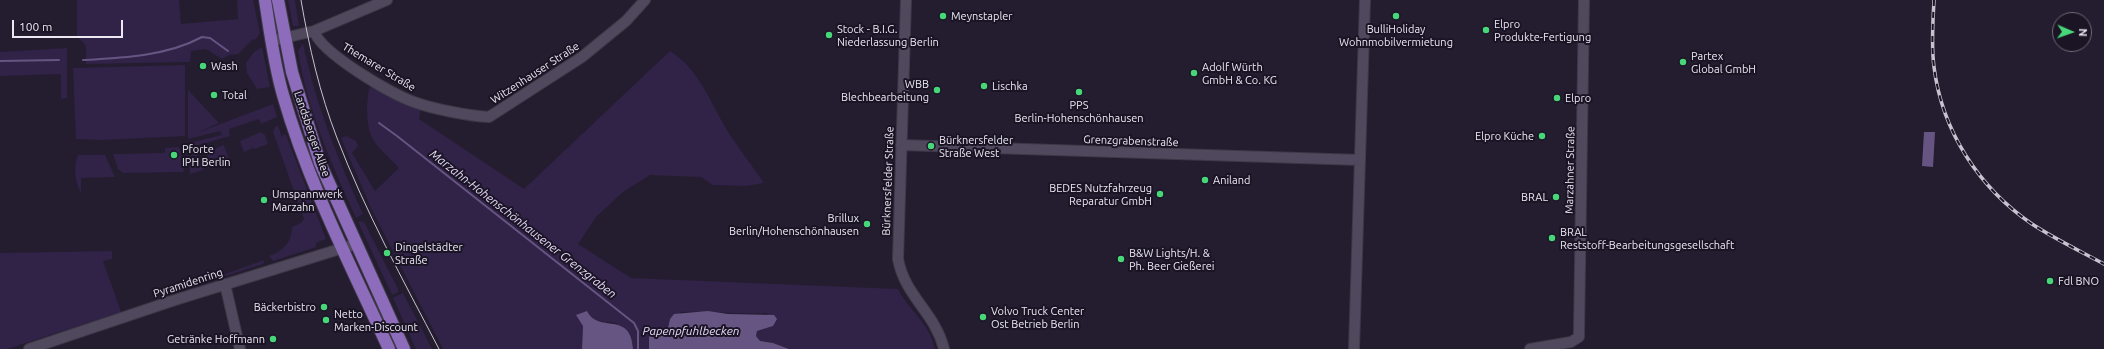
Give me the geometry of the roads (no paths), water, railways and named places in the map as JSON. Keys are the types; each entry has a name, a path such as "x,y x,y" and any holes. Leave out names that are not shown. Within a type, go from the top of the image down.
{"main road":[{"name":"Landsberger Allee","path":"265,0 271,41 290,118 314,182 389,349"},
{"name":"Landsberger Allee","path":"278,0 284,38 302,110 320,162 404,349"}],"street":[{"path":"271,41 314,31 387,0"},
{"name":"Witzenhauser Straße","path":"419,103 486,117 493,116 601,43 626,21 646,0"},
{"name":"Bürknersfelder Straße","path":"906,0 898,259 900,271 909,291 940,333 944,349"},
{"path":"1354,349 1365,0"},
{"name":"Marzahner Straße","path":"1530,349 1571,342 1578,337 1579,332 1584,0"},
{"name":"Themarer Straße","path":"314,31 318,40 339,58 403,97 419,103"},
{"name":"Grenzgrabenstraße","path":"902,145 1360,160"},
{"name":"Pyramidenring","path":"29,349 225,284 356,244"},
{"path":"225,284 240,349"}],"water":[{"path":"1924,132 1935,132 1933,167 1922,166"},
{"name":"Papenpfuhlbecken","path":"587,311 592,318 620,326 627,330 631,337 633,349 582,349 583,326 576,315"},
{"name":"Papenpfuhlbecken","path":"708,311 728,314 774,315 777,319 773,326 757,331 756,336 760,341 773,343 789,349 649,349 649,337 652,332 667,333 670,319 674,314"}],"waterway":[{"path":"83,60 144,55 174,48 202,37 210,38 228,51"},
{"path":"0,61 59,60"},
{"name":"Marzahn-Hohenschönhausener Grenzgraben","path":"379,123 634,323 638,331 638,349"}],"tram line":[{"path":"301,0 316,70 325,104 337,138 372,219 439,349"}],"railway":[{"path":"1934,0 1932,34 1934,67 1938,91 1945,113 1966,156 1995,193 2013,210 2032,224 2104,264"}],"place":[{"name":"Meynstapler","path":"943,16"},
{"name":"BulliHoliday Wohnmobilvermietung","path":"1396,16"},
{"name":"Elpro Produkte-Fertigung","path":"1486,30"},
{"name":"Stock - B.I.G. Niederlassung Berlin","path":"829,35"},
{"name":"Partex Global GmbH","path":"1683,62"},
{"name":"Wash","path":"203,66"},
{"name":"Adolf Würth GmbH & Co. KG","path":"1194,73"},
{"name":"Lischka","path":"984,86"},
{"name":"WBB Blechbearbeitung","path":"937,90"},
{"name":"PPS Berlin-Hohenschönhausen","path":"1079,92"},
{"name":"Total","path":"214,95"},
{"name":"Elpro","path":"1557,98"},
{"name":"Elpro Küche","path":"1542,136"},
{"name":"Bürknersfelder Straße West","path":"931,146"},
{"name":"Pforte IPH Berlin","path":"174,155"},
{"name":"Aniland","path":"1205,180"},
{"name":"BEDES Nutzfahrzeug Reparatur GmbH","path":"1160,194"},
{"name":"BRAL","path":"1556,197"},
{"name":"Umspannwerk Marzahn","path":"264,200"},
{"name":"Brillux Berlin/Hohenschönhausen","path":"867,224"},
{"name":"BRAL Reststoff-Bearbeitungsgesellschaft","path":"1552,238"},
{"name":"Dingelstädter Straße","path":"387,253"},
{"name":"B&W Lights/H. & Ph. Beer Gießerei","path":"1121,259"},
{"name":"Fdl BNO","path":"2050,281"},
{"name":"Bäckerbistro","path":"324,307"},
{"name":"Volvo Truck Center Ost Betrieb Berlin","path":"983,317"},
{"name":"Netto Marken-Discount","path":"326,320"},
{"name":"Getränke Hoffmann","path":"273,339"}]}
